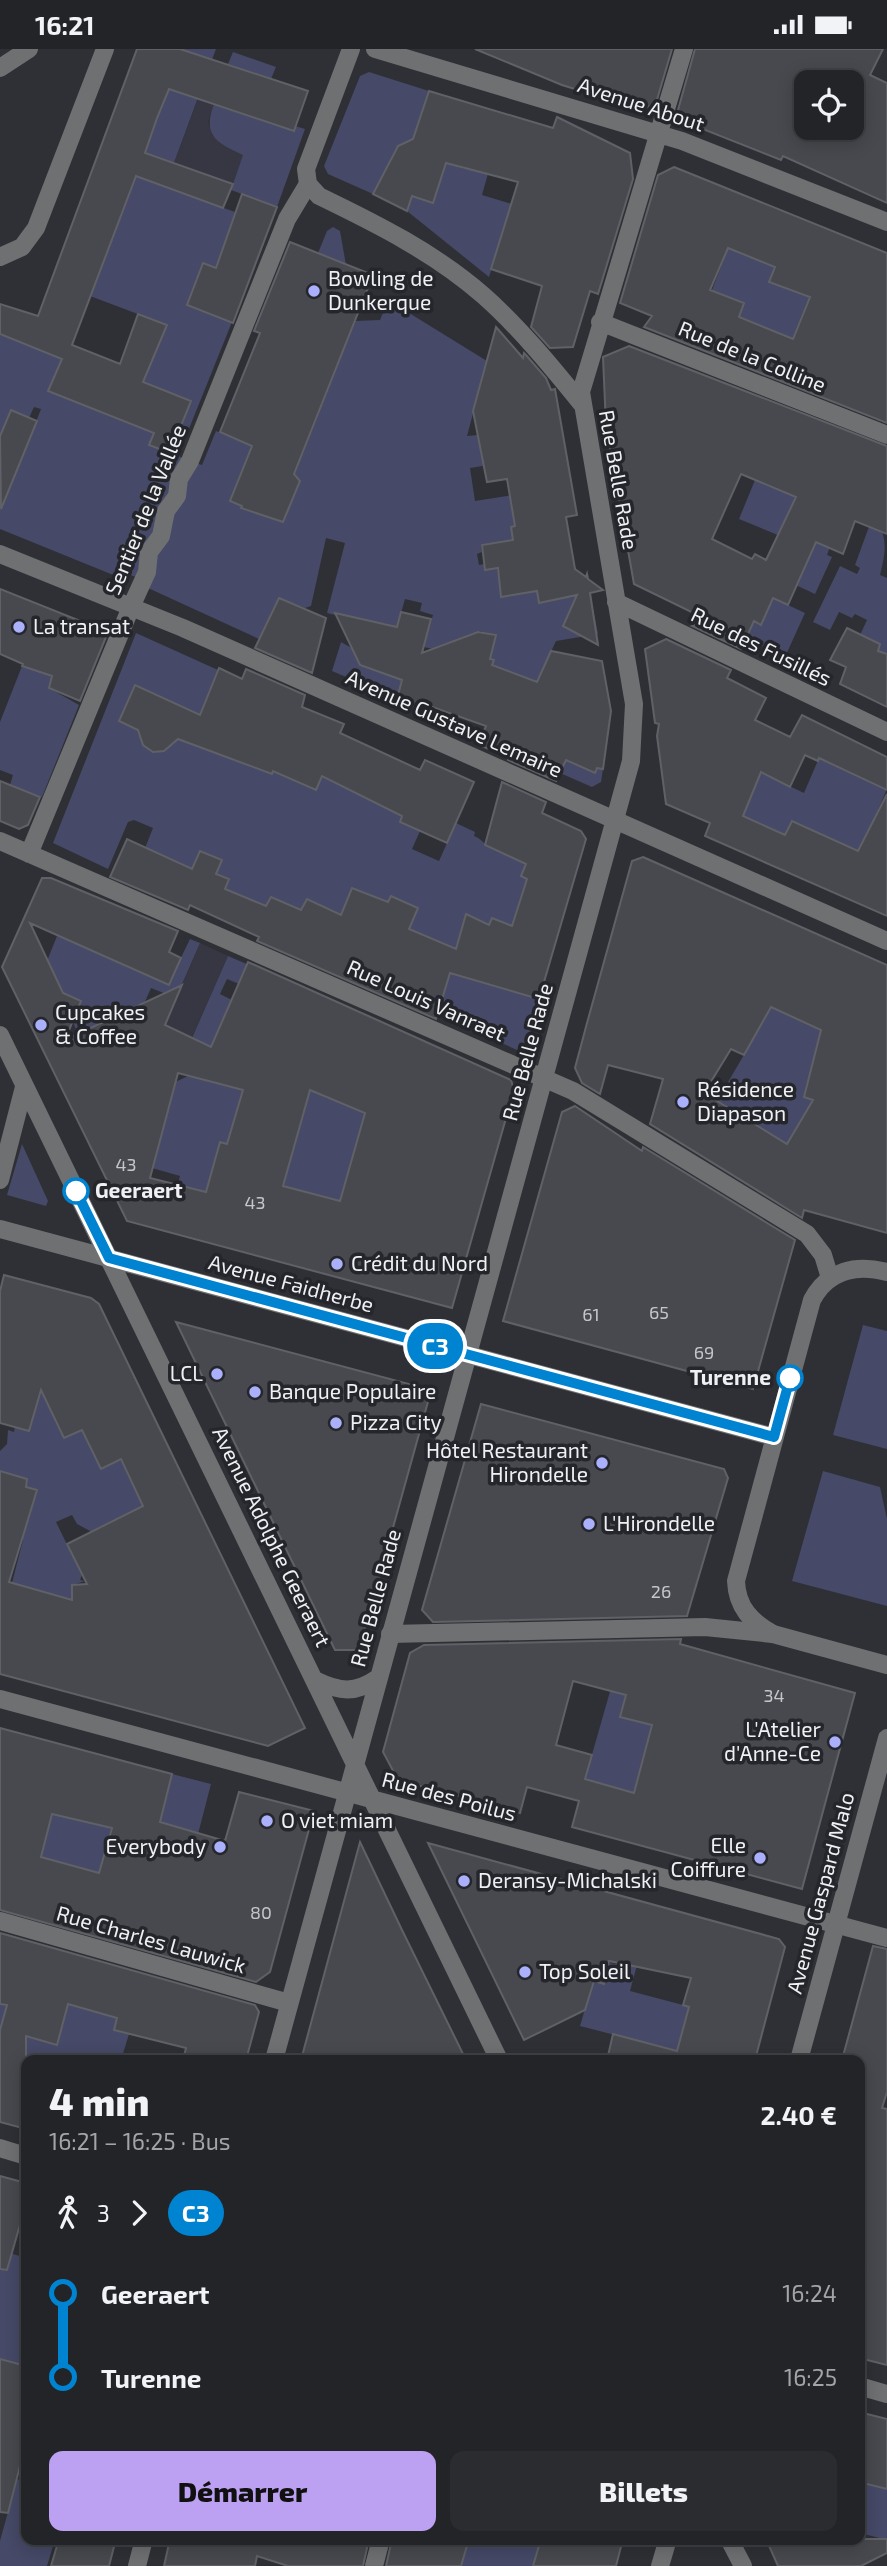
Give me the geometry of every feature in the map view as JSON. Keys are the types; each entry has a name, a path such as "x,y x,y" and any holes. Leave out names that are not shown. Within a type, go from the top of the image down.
{"street":[{"path":"0,68 29,49"},
{"path":"0,257 22,247 36,228 105,49"},
{"path":"351,49 306,169 308,184 319,196 406,240 475,288 581,403"},
{"name":"Avenue About","path":"375,49 659,134 887,222"},
{"name":"Rue Belle Rade","path":"275,2055 631,761 635,728 634,704 581,403 584,375 684,49"},
{"name":"Sentier de la Vallée","path":"30,854 147,572 149,552 161,536 166,511 177,496 179,479 190,461 287,219 308,184"},
{"name":"Rue de la Colline","path":"600,322 887,435"},
{"name":"Avenue Gustave Lemaire","path":"0,554 131,607 887,941"},
{"name":"Rue des Fusillés","path":"616,602 887,732"},
{"name":"Rue Louis Vanraet","path":"0,841 573,1091 807,1234 822,1255 830,1278"},
{"name":"Avenue Adolphe Geeraert","path":"0,1035 356,1760 497,2055"},
{"path":"0,1180 24,1087"},
{"name":"Avenue Faidherbe","path":"0,1229 774,1437"},
{"path":"773,1634 754,1623 745,1612 738,1599 736,1581 812,1300 830,1278 857,1268 887,1272"},
{"path":"390,1634 705,1627 773,1634 887,1665"},
{"path":"316,1680 349,1692 363,1688 378,1678"},
{"name":"Rue des Poilus","path":"0,1699 887,1938"},
{"name":"Avenue Gaspard Malo","path":"800,2055 887,1738"},
{"name":"Rue Charles Lauwick","path":"0,1921 289,2003"},
{"path":"0,2148 21,2154"},
{"path":"865,2388 887,2393"},
{"path":"137,2566 142,2545"},
{"path":"374,2566 380,2545"},
{"path":"660,2566 665,2545"},
{"path":"732,2545 743,2566"}],"shaded area":[{"path":"183,49 216,49 165,187 235,212 217,268 203,263 193,289 232,322 178,456 185,459 145,562 136,577 130,575 128,581 0,529 0,469 15,475 41,409 34,407 29,418 11,410 0,436 0,334 46,352 68,344 56,373 120,419 154,433 171,453 191,401 136,379 151,364 164,333 156,329 159,322 90,296"},
{"path":"233,52 276,67 271,79 228,64"},
{"path":"369,72 429,91 414,139 395,150 373,194 328,174 324,166 360,76"},
{"path":"198,99 214,104 208,122 212,135 244,155 233,184 174,163"},
{"path":"214,104 293,131 295,126 305,129 277,207 231,190 243,155 214,137 210,123"},
{"path":"448,156 460,160 458,167 465,169 467,163 489,170 482,195 512,204 489,277 407,211 412,196 433,203"},
{"path":"333,227 340,231 346,265 318,253 327,231"},
{"path":"729,246 775,267 771,277 811,292 792,339 739,318 744,303 712,290"},
{"path":"388,300 487,361 467,436 478,435 479,440 513,461 470,468 475,501 532,492 521,525 511,528 513,540 481,546 482,552 477,554 479,565 484,564 486,570 497,569 507,596 537,591 539,602 590,593 598,634 556,641 528,702 515,674 492,664 494,660 490,659 496,635 479,631 477,640 466,636 461,638 455,660 442,651 424,647 433,615 420,611 422,603 405,599 397,627 384,623 382,627 327,613 345,543 326,538 311,606 305,608 279,598 259,639 148,588 152,557 193,462 202,465 216,431 236,439 240,429 303,453 355,321 380,320","holes":["282,460 300,480 283,522 241,508"]},
{"path":"802,479 794,501 808,506 837,528 827,555 832,557 815,594 783,579 785,538 739,519 755,480"},
{"path":"874,513 884,543 880,575 887,578 887,654 878,651 880,644 860,635 867,620 855,614 852,618 839,612 830,630 813,622 840,566 857,574 860,568 855,565"},
{"path":"773,598 805,613 785,657 746,639 754,621 761,624"},
{"path":"136,633 218,670 210,690 224,697 220,752 272,774 276,765 303,768 298,782 315,790 324,771 406,808 400,822 420,831 412,849 439,861 456,823 475,832 474,836 492,849 531,855 521,876 541,886 520,899 512,926 493,918 489,925 466,914 463,922 479,930 470,974 474,980 539,999 527,1045 517,1050 437,1014 436,940 426,936 395,961 418,909 391,897 387,904 342,917 307,900 301,910 271,897 266,906 225,889 229,879 216,874 200,852 192,869 145,848 153,828 134,820 128,822 108,869 53,843"},
{"path":"341,642 357,651 357,659 362,666 402,680 397,699 332,671"},
{"path":"22,666 44,668 42,673 52,677 49,688 79,705 42,797 10,785 13,775 0,770 0,722"},
{"path":"871,749 887,757 887,789 874,819 887,825 859,854 792,821 785,835 743,816 747,805 737,761 804,793 819,758 859,776"},
{"path":"566,760 595,773 597,768 603,769 601,782 592,787 560,773"},
{"path":"64,929 173,974 190,939 200,943 176,998 151,988 144,1004 78,1036 66,1000 45,966 57,936 60,937"},
{"path":"200,943 228,956 185,1053 108,1049 166,1023"},
{"path":"228,956 326,998 239,984 227,979 220,994 232,1000 257,1111 238,1106 227,1144 220,1142 206,1192 193,1189 204,1231 201,1241 165,1231 180,1176 152,1168 173,1083 197,1072 206,1081 249,1092 214,1049 192,1038"},
{"path":"774,995 825,1031 804,1096 813,1100 839,1088 762,1186 746,1134 752,1122 717,1101 759,1029"},
{"path":"310,1090 365,1113 340,1201 283,1186"},
{"path":"22,1144 48,1201 46,1206 7,1195"},
{"path":"863,1325 887,1331 887,1449 833,1435"},
{"path":"21,1383 63,1395 103,1420 95,1457 101,1469 128,1456 133,1465 125,1469 143,1506 92,1532 77,1524 72,1515 56,1522 82,1575 80,1580 85,1581 72,1585 72,1600 12,1583 23,1540 2,1535 0,1499 14,1491 35,1497 37,1491 26,1487 27,1479 3,1472 0,1474 0,1451 7,1444 8,1430 14,1432"},
{"path":"823,1471 880,1487 887,1519 887,1606 792,1581"},
{"path":"611,1688 635,1694 625,1700 620,1717 634,1720 639,1700 655,1730 651,1729 646,1746 662,1751 633,1797 585,1779"},
{"path":"172,1774 211,1784 198,1834 146,1820 164,1806"},
{"path":"0,1791 51,1818 52,1814 118,1801 94,1893 65,1863 50,1882"},
{"path":"626,1950 640,1954 630,1991 702,2010 680,2039 677,2051 580,2026 587,2002 552,1955 622,1965"},
{"path":"0,1998 3,2004 12,2007 68,2004 94,2012 122,2001 114,2030 129,2034 123,2055 24,2055 26,2036 29,2037 33,2024 0,2074"},
{"path":"0,2250 21,2256 21,2365 0,2359"},
{"path":"865,2468 879,2487 887,2489 887,2540 865,2534"},
{"path":"17,2479 21,2480 21,2545 57,2545 53,2546 47,2566 0,2566 0,2541"},
{"path":"566,2545 533,2566 456,2566 462,2565 465,2553 443,2546"}],"building":[{"path":"137,49 180,49 308,91 294,131 169,89 157,118 145,153 233,184 223,208 136,176 72,345 120,364 138,314 167,325 143,382 191,401 170,453 149,445 154,433 48,391 62,359 0,334 0,304 38,316"},
{"path":"475,49 672,49 656,103 642,110 562,85"},
{"path":"695,49 883,49 870,75 887,83 887,203 783,156 781,160 685,122 678,110"},
{"path":"429,91 553,128 557,117 630,153 633,179 598,294 590,291 573,347 550,348 531,327 542,286 491,269 518,182 446,163 433,203 412,196 407,211 373,194 398,146 413,139"},
{"path":"674,167 887,253 887,423 644,327 652,316 620,303 658,175","holes":["728,248 775,267 769,282 810,297 793,339 739,317 744,303 710,290"]},
{"path":"242,194 277,207 233,323 187,305 203,263 216,268"},
{"path":"290,242 373,275 294,474 300,481 283,522 241,508 242,506 230,501 252,446 220,432 260,333 254,331"},
{"path":"496,327 523,358 524,353 526,355 546,378 551,390 555,389 577,515 566,517 575,569 586,577 587,574 588,579 603,590 590,593 598,645 563,626 577,595 539,603 537,591 501,597 498,568 485,570 482,545 513,540 511,527 515,526 507,479 487,482 473,411"},
{"path":"629,346 887,446 887,534 855,521 843,554 816,542 788,605 773,598 761,625 754,621 741,649 692,626 706,619 634,584 606,426 603,357","holes":["741,474 796,497 766,560 755,554 752,559 712,539"]},
{"path":"11,410 37,421 1,509 0,436"},
{"path":"0,589 108,632 80,701 49,688 52,676 22,666 23,664 0,654"},
{"path":"279,598 326,618 312,673 255,648"},
{"path":"401,612 431,619 422,653 478,632 496,635 490,659 494,660 492,665 537,682 551,651 602,661 611,711 603,769 597,768 595,773 566,760 556,781 508,760 509,756 478,745 486,726 427,705 426,713 397,699 402,680 360,665 335,613 397,627"},
{"path":"847,628 880,644 878,651 887,654 887,707 840,684 846,667 830,660"},
{"path":"666,639 731,670 727,678 766,698 755,720 790,737 802,715 887,757 887,790 819,758 818,761 805,755 790,787 761,772 743,816 785,835 792,821 858,851 887,794 887,916 705,836 710,823 666,804 657,736 659,724 655,723 645,649"},
{"path":"219,668 242,679 246,669 305,695 302,707 344,724 340,733 420,770 425,760 474,782 447,843 400,822 402,816 322,776 316,790 273,771 272,774 178,739 164,751 153,752 143,745 138,730 119,721 135,685 200,715"},
{"path":"0,781 40,797 28,825 19,829 0,821"},
{"path":"502,782 546,802 542,813 581,831 586,839 539,999 450,973 436,1019 257,941 259,937 190,905 188,910 110,877 127,839 192,869 200,851 222,860 216,874 229,879 225,889 266,906 271,897 301,910 307,899 341,915 352,888 388,902 391,896 418,908 409,929 456,949 466,914 489,925 492,918 512,926 527,879 521,876 526,864 485,845"},
{"path":"643,857 887,965 887,1233 804,1210 802,1218 650,1124 663,1079 608,1065 600,1094 582,1083 575,1068 632,861","holes":["771,1007 821,1030 804,1097 813,1100 787,1144 704,1093 731,1049 744,1055"]},
{"path":"42,878 51,878 178,931 169,952 181,958 169,985 30,923 63,993 81,1001 65,1040 182,985 165,1025 211,1047 248,962 511,1080 514,1090 452,1308 127,1221 2,967","holes":["178,1073 243,1090 227,1144 220,1142 206,1192 150,1178","310,1090 365,1113 340,1201 283,1186"]},
{"path":"575,1106 642,1151 643,1147 795,1240 753,1389 503,1321 562,1112"},
{"path":"4,1275 91,1298 99,1304 305,1728 268,1746 0,1674 0,1471 27,1479 26,1487 37,1490 9,1582 72,1600 72,1585 87,1584 67,1544 143,1506 121,1459 101,1469 82,1430 64,1438 41,1390 29,1431 0,1423 0,1291"},
{"path":"176,1322 424,1388 429,1398 359,1650 335,1650"},
{"path":"481,1404 724,1469 728,1478 687,1616 433,1622 422,1610"},
{"path":"681,1639 680,1644 855,1693 802,1889 572,1827 579,1801 527,1787 520,1813 398,1780 383,1752 410,1653 424,1645","holes":["573,1681 626,1695 620,1717 652,1725 634,1793 585,1779 592,1755 556,1745"]},
{"path":"0,1728 172,1774 160,1822 225,1841 239,1792 314,1811 270,1972 256,1982 0,1910","holes":["52,1814 112,1828 99,1873 41,1857"]},
{"path":"360,1842 464,2055 302,2055"},
{"path":"428,1843 779,1939 785,1947 756,2055 608,2055 613,2034 677,2051 689,2007 683,2005 691,1978 609,1961 604,1984 594,1981 585,2010 524,2040"},
{"path":"0,1933 255,2005 259,2012 247,2055 184,2055 186,2048 114,2030 117,2018 68,2004 57,2045 26,2036 26,2055 21,2055 21,2128 0,2122 0,2030 7,2005 0,2004"},
{"path":"873,1946 887,1949 887,2092 882,2108 887,2109 887,2365 865,2360 865,2055 843,2055"},
{"path":"0,2176 21,2182 21,2221 7,2270 0,2269"},
{"path":"0,2359 21,2365 21,2462 8,2513 0,2512"},
{"path":"865,2414 887,2419 887,2489 865,2484"},
{"path":"865,2539 887,2539 887,2553 861,2566 778,2566 769,2545 865,2545"},
{"path":"57,2545 114,2545 109,2566 51,2566"},
{"path":"169,2545 368,2545 363,2566 288,2566 257,2556 255,2566 164,2566"},
{"path":"391,2545 467,2545 461,2566 386,2566"},
{"path":"539,2545 621,2545 616,2566 533,2566"}],"bus line":[{"name":"C3","path":"76,1191 109,1258 774,1437 790,1378"}],"place":[{"name":"Bowling de Dunkerque","path":"314,291"},
{"name":"La transat","path":"19,627"},
{"name":"Cupcakes & Coffee","path":"41,1025"},
{"name":"Résidence Diapason","path":"683,1102"},
{"name":"Geeraert","path":"76,1191"},
{"name":"Crédit du Nord","path":"337,1264"},
{"name":"LCL","path":"217,1374"},
{"name":"Turenne","path":"790,1378"},
{"name":"Banque Populaire","path":"255,1392"},
{"name":"Pizza City","path":"336,1423"},
{"name":"Hôtel Restaurant Hirondelle","path":"602,1463"},
{"name":"L'Hirondelle","path":"589,1524"},
{"name":"L'Atelier d'Anne-Ce","path":"835,1742"},
{"name":"O viet miam","path":"267,1821"},
{"name":"Everybody","path":"220,1847"},
{"name":"Elle Coiffure","path":"760,1858"},
{"name":"Deransy-Michalski","path":"464,1881"},
{"name":"Top Soleil","path":"525,1972"}]}
